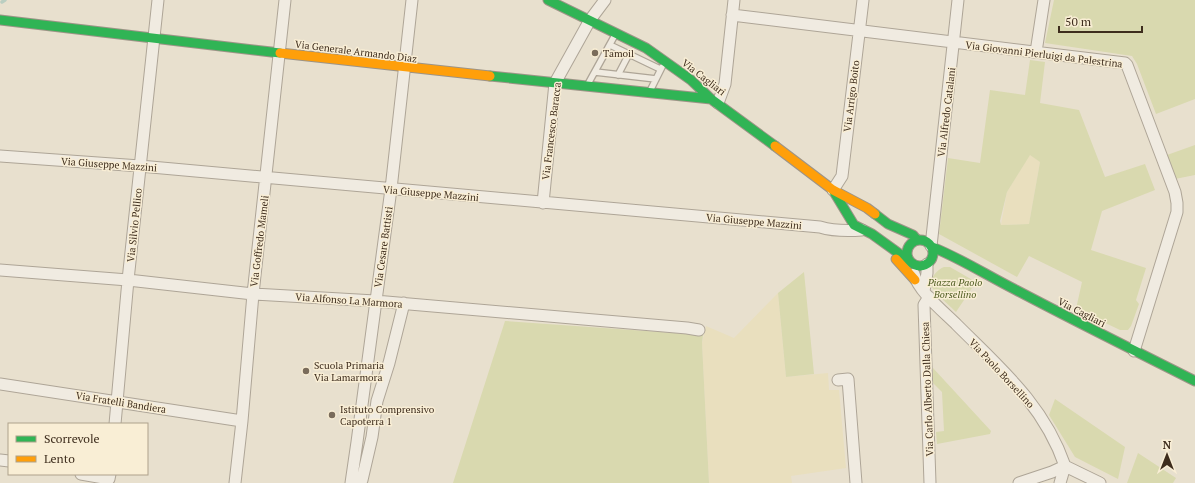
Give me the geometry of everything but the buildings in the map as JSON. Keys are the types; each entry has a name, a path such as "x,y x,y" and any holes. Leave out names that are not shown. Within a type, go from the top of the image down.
{"street":[{"name":"Via Silvio Pellico","path":"115,423 128,280 158,0"},
{"name":"Via Goffredo Mameli","path":"235,483 253,294 285,0"},
{"name":"Via Cesare Battisti","path":"351,483 391,189 412,0"},
{"name":"Via Cagliari","path":"548,0 646,48 662,65 691,80 715,101 833,190 867,208 888,224 913,235 925,243 950,254 960,261 1195,381"},
{"name":"Via Francesco Baracca","path":"543,203 555,83 590,20 605,0"},
{"path":"715,101 725,84 734,0"},
{"name":"Via Arrigo Boito","path":"833,190 842,176 863,0"},
{"name":"Via Alfredo Catalani","path":"925,243 933,224 958,0"},
{"path":"1036,52 1044,0"},
{"name":"Via Giovanni Pierluigi da Palestrina","path":"732,15 1125,63 1128,65 1177,198 1176,212 1134,350"},
{"name":"Via Generale Armando Diaz","path":"0,20 279,53 715,101"},
{"name":"Via Giuseppe Mazzini","path":"0,156 140,166 853,231 862,230"},
{"name":"Via Cagliari","path":"833,190 854,225 891,246 910,261"},
{"path":"849,215 854,206 860,205"},
{"path":"885,243 892,254 915,280"},
{"path":"926,294 927,273 934,263 933,256 925,243 910,244 907,252 910,261 918,266 934,263 960,261"},
{"name":"Via Paolo Borsellino","path":"910,261 915,280 926,294 1014,383 1034,407 1048,428 1065,466"},
{"name":"Via Alfonso La Marmora","path":"0,270 128,280 253,294 375,301 533,313 699,330"},
{"name":"Via Carlo Alberto Dalla Chiesa","path":"926,294 924,305 930,483"},
{"path":"359,483 362,480 378,401 404,303"},
{"path":"838,380 848,379 856,483"},
{"name":"Via Fratelli Bandiera","path":"0,384 242,421"},
{"path":"357,446 369,449"},
{"path":"1019,483 1065,466"},
{"path":"1060,483 1065,466"},
{"path":"1065,466 1100,483"},
{"path":"95,475 109,476"}],"lane":[{"path":"587,86 616,33"},
{"path":"610,44 629,54 662,65 650,93"},
{"path":"618,75 629,54"},
{"path":"594,72 656,79"}],"shaded area":[{"path":"1030,154 1040,162 1029,224 1001,225 1007,192"},
{"path":"778,293 786,377 828,373 829,390 839,390 846,468 791,476 792,483 709,483 702,343 706,326 734,338"}],"green space":[{"path":"1054,0 1195,0 1195,99 1156,114 1137,64 1132,56 1045,43"},
{"path":"1030,60 1045,62 1040,103 1079,110 1105,177 1145,164 1155,190 1102,211 1091,250 1146,268 1136,300 1139,304 1131,326 1128,330 1120,330 1076,309 1082,282 1029,256 1017,277 939,234 948,158 980,163 990,90 1025,95","holes":["1030,155 1040,162 1029,224 1001,225 1000,221 1007,192"]},
{"path":"1195,145 1195,175 1175,179 1167,155"},
{"name":"Piazza Paolo Borsellino","path":"944,267 950,267 976,282 956,312 934,290 931,284 934,275"},
{"path":"804,272 814,374 786,377 778,293"},
{"path":"505,321 703,335 702,343 709,483 453,483"},
{"path":"933,368 991,431 990,434 937,444 936,432 944,431 942,392 933,383"},
{"path":"1055,399 1125,447 1118,479 1075,457 1049,415"},
{"path":"1138,453 1176,478 1173,483 1127,483"}],"traffic: fast":[{"path":"548,0 646,48 691,80 711,99 775,146"},
{"path":"0,20 280,53"},
{"path":"490,76 711,99"},
{"path":"834,192 854,225 872,234 908,260"},
{"path":"875,214 888,224 913,235 917,240"},
{"path":"920,240 929,244 933,253 929,262 920,266 911,262 907,253 911,244 920,240"},
{"path":"932,247 953,256 1060,313 1195,381"}],"traffic: slow":[{"path":"280,53 490,76"},
{"path":"775,146 833,190 867,208 875,214"},
{"path":"896,259 915,280"}],"place":[{"name":"Tamoil","path":"595,53"},
{"name":"Scuola Primaria Via Lamarmora","path":"306,371"},
{"name":"Istituto Comprensivo Capoterra 1","path":"332,415"}]}
